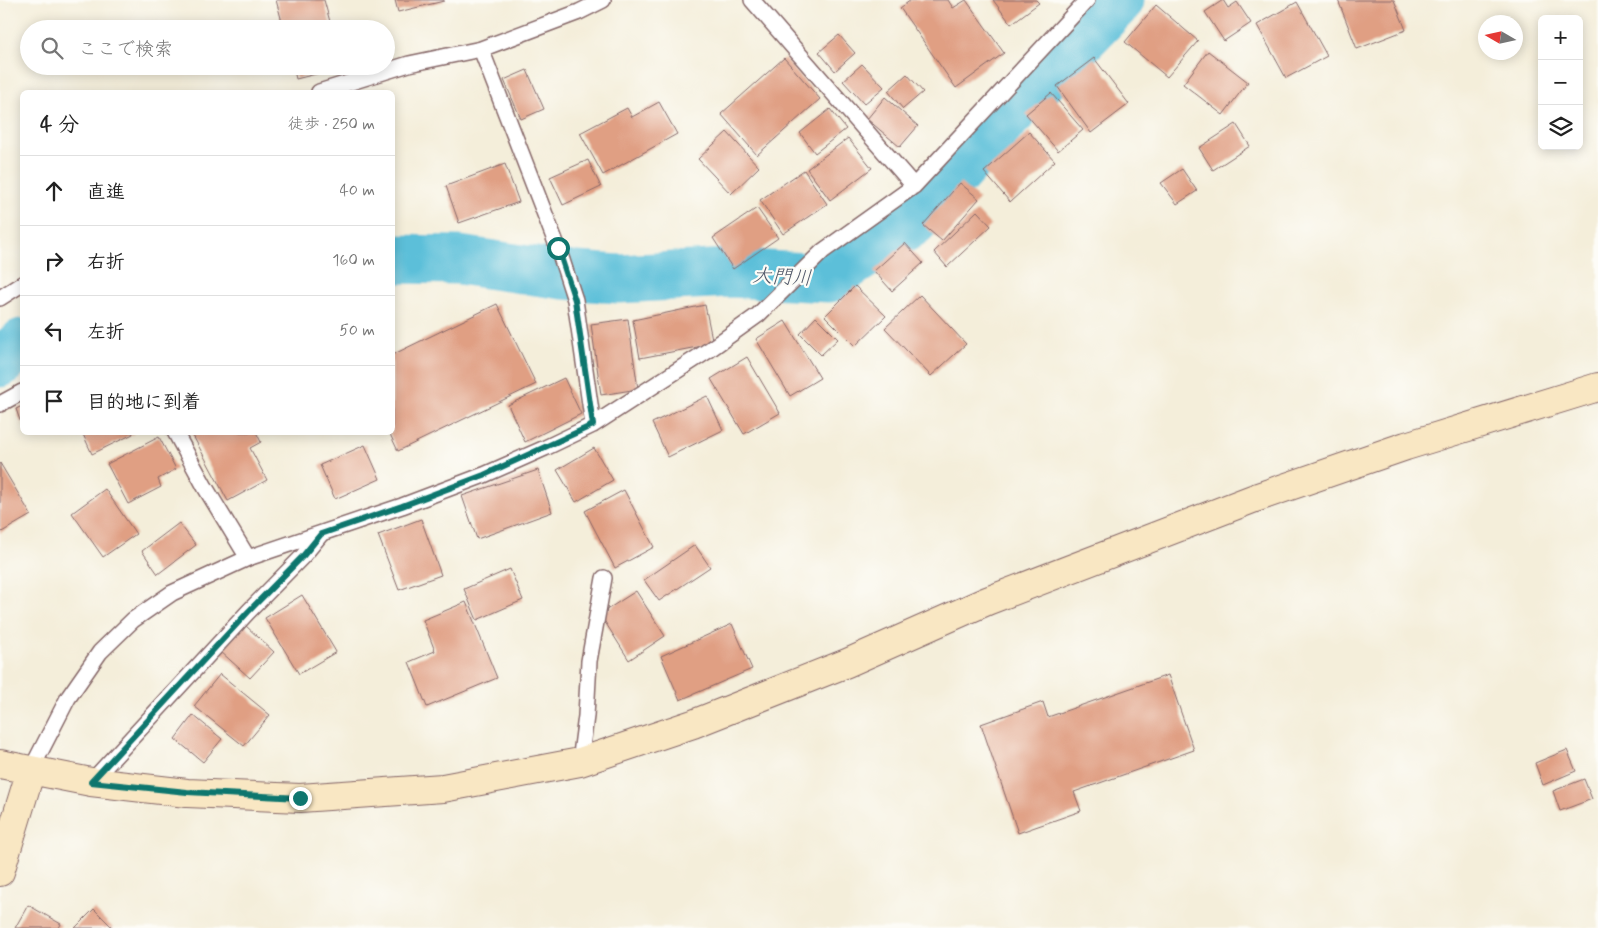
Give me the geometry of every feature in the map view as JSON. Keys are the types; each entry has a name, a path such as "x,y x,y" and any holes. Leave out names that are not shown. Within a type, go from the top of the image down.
{"street":[{"path":"0,764 91,782 187,792 300,798 443,788 580,762 693,724 847,663 988,600 1255,498 1406,446 1598,386"},
{"path":"0,872 32,770"}],"lane":[{"path":"395,68 481,49 579,12 603,0"},
{"path":"752,0 914,186"},
{"path":"32,770 68,698 100,652 133,620 172,593 248,558 402,506 484,475 593,425 708,350 758,314 823,251 914,186 1087,0"},
{"path":"481,49 558,248 575,300 593,425"},
{"path":"325,90 374,75"},
{"path":"0,298 20,285"},
{"path":"0,404 20,393"},
{"path":"177,435 205,487 248,558"},
{"path":"91,782 248,612 303,556 321,534"},
{"path":"580,762 586,716 589,662 604,578"}],"building":[{"path":"276,0 324,0 330,20 282,20"},
{"path":"395,0 444,0 444,1 398,12"},
{"path":"911,0 948,0 953,8 966,0 1004,53 956,88 900,8"},
{"path":"993,0 1036,0 1039,3 1011,24"},
{"path":"1223,0 1228,8 1237,2 1251,23 1224,41 1205,12"},
{"path":"1338,0 1394,0 1406,30 1357,49"},
{"path":"1297,2 1327,56 1286,78 1257,25"},
{"path":"1156,5 1198,41 1167,77 1125,42"},
{"path":"839,35 855,53 835,71 819,52"},
{"path":"1208,51 1248,82 1223,115 1183,84"},
{"path":"784,58 820,99 757,155 721,114"},
{"path":"1094,58 1129,104 1091,133 1057,86"},
{"path":"862,64 884,87 864,104 843,81"},
{"path":"527,70 544,109 521,119 504,80"},
{"path":"907,74 923,92 903,109 888,91"},
{"path":"295,75 312,75 296,79"},
{"path":"1051,93 1083,130 1058,151 1026,114"},
{"path":"885,97 918,126 900,147 867,119"},
{"path":"659,102 677,134 603,175 580,133 627,108 632,117"},
{"path":"830,109 846,129 815,153 800,133"},
{"path":"1236,124 1250,146 1213,170 1199,148"},
{"path":"727,132 759,167 731,194 698,159"},
{"path":"1029,132 1055,161 1010,202 984,172"},
{"path":"848,138 872,168 830,200 807,169"},
{"path":"588,160 601,187 563,205 550,177"},
{"path":"505,164 519,202 459,223 446,186"},
{"path":"1182,169 1197,191 1177,204 1161,183"},
{"path":"804,170 827,204 783,234 760,200"},
{"path":"960,183 979,199 942,241 923,225"},
{"path":"757,208 778,238 733,269 713,238"},
{"path":"977,211 991,226 947,267 934,252"},
{"path":"905,243 923,263 892,291 874,271"},
{"path":"855,286 886,316 855,346 825,316"},
{"path":"920,295 966,344 931,376 885,328"},
{"path":"497,304 536,384 398,451 390,435 395,435 395,354"},
{"path":"705,305 713,344 640,358 633,320"},
{"path":"816,317 838,339 821,355 800,334"},
{"path":"628,319 638,389 601,395 591,324"},
{"path":"785,321 820,378 790,396 756,339"},
{"path":"747,357 780,413 744,434 711,379"},
{"path":"564,378 581,414 525,442 508,405"},
{"path":"707,396 723,430 668,457 652,423"},
{"path":"20,407 20,420 16,409"},
{"path":"83,435 131,435 92,454"},
{"path":"193,435 258,435 261,442 250,448 267,480 228,501"},
{"path":"159,437 176,469 158,479 161,487 128,504 107,464"},
{"path":"365,445 380,479 335,499 320,465"},
{"path":"594,448 613,480 576,502 557,470"},
{"path":"0,463 31,515 0,533"},
{"path":"538,470 552,512 477,539 462,496"},
{"path":"105,489 136,534 103,557 72,513"},
{"path":"624,490 654,547 615,568 585,511"},
{"path":"421,519 441,575 399,590 378,535"},
{"path":"179,523 196,545 158,574 142,551"},
{"path":"695,545 710,567 659,601 644,580"},
{"path":"510,569 523,600 477,620 464,589"},
{"path":"636,591 665,636 629,660 600,614"},
{"path":"302,595 336,652 299,674 265,618"},
{"path":"466,602 497,678 427,707 409,662 435,651 423,620"},
{"path":"732,624 752,669 680,700 661,656"},
{"path":"245,625 274,652 250,678 220,651"},
{"path":"220,674 270,715 244,746 194,706"},
{"path":"1168,675 1194,750 1074,792 1081,811 1018,833 981,724 1043,702 1048,717"},
{"path":"193,715 222,739 203,762 175,739"},
{"path":"1567,750 1576,771 1543,785 1535,763"},
{"path":"1584,779 1592,799 1560,811 1553,791"},
{"path":"28,905 61,924 59,928 15,928"},
{"path":"94,909 113,928 75,928"}],"waterway":[{"name":"大門川","path":"395,259 459,260 563,275 619,279 730,273 829,278 913,222 1005,119 1120,0"},
{"name":"大門川","path":"0,363 20,345"}],"route":[{"path":"300,798 187,792 91,782 248,612 303,556 321,534 484,475 593,425 575,300 558,248"}]}
